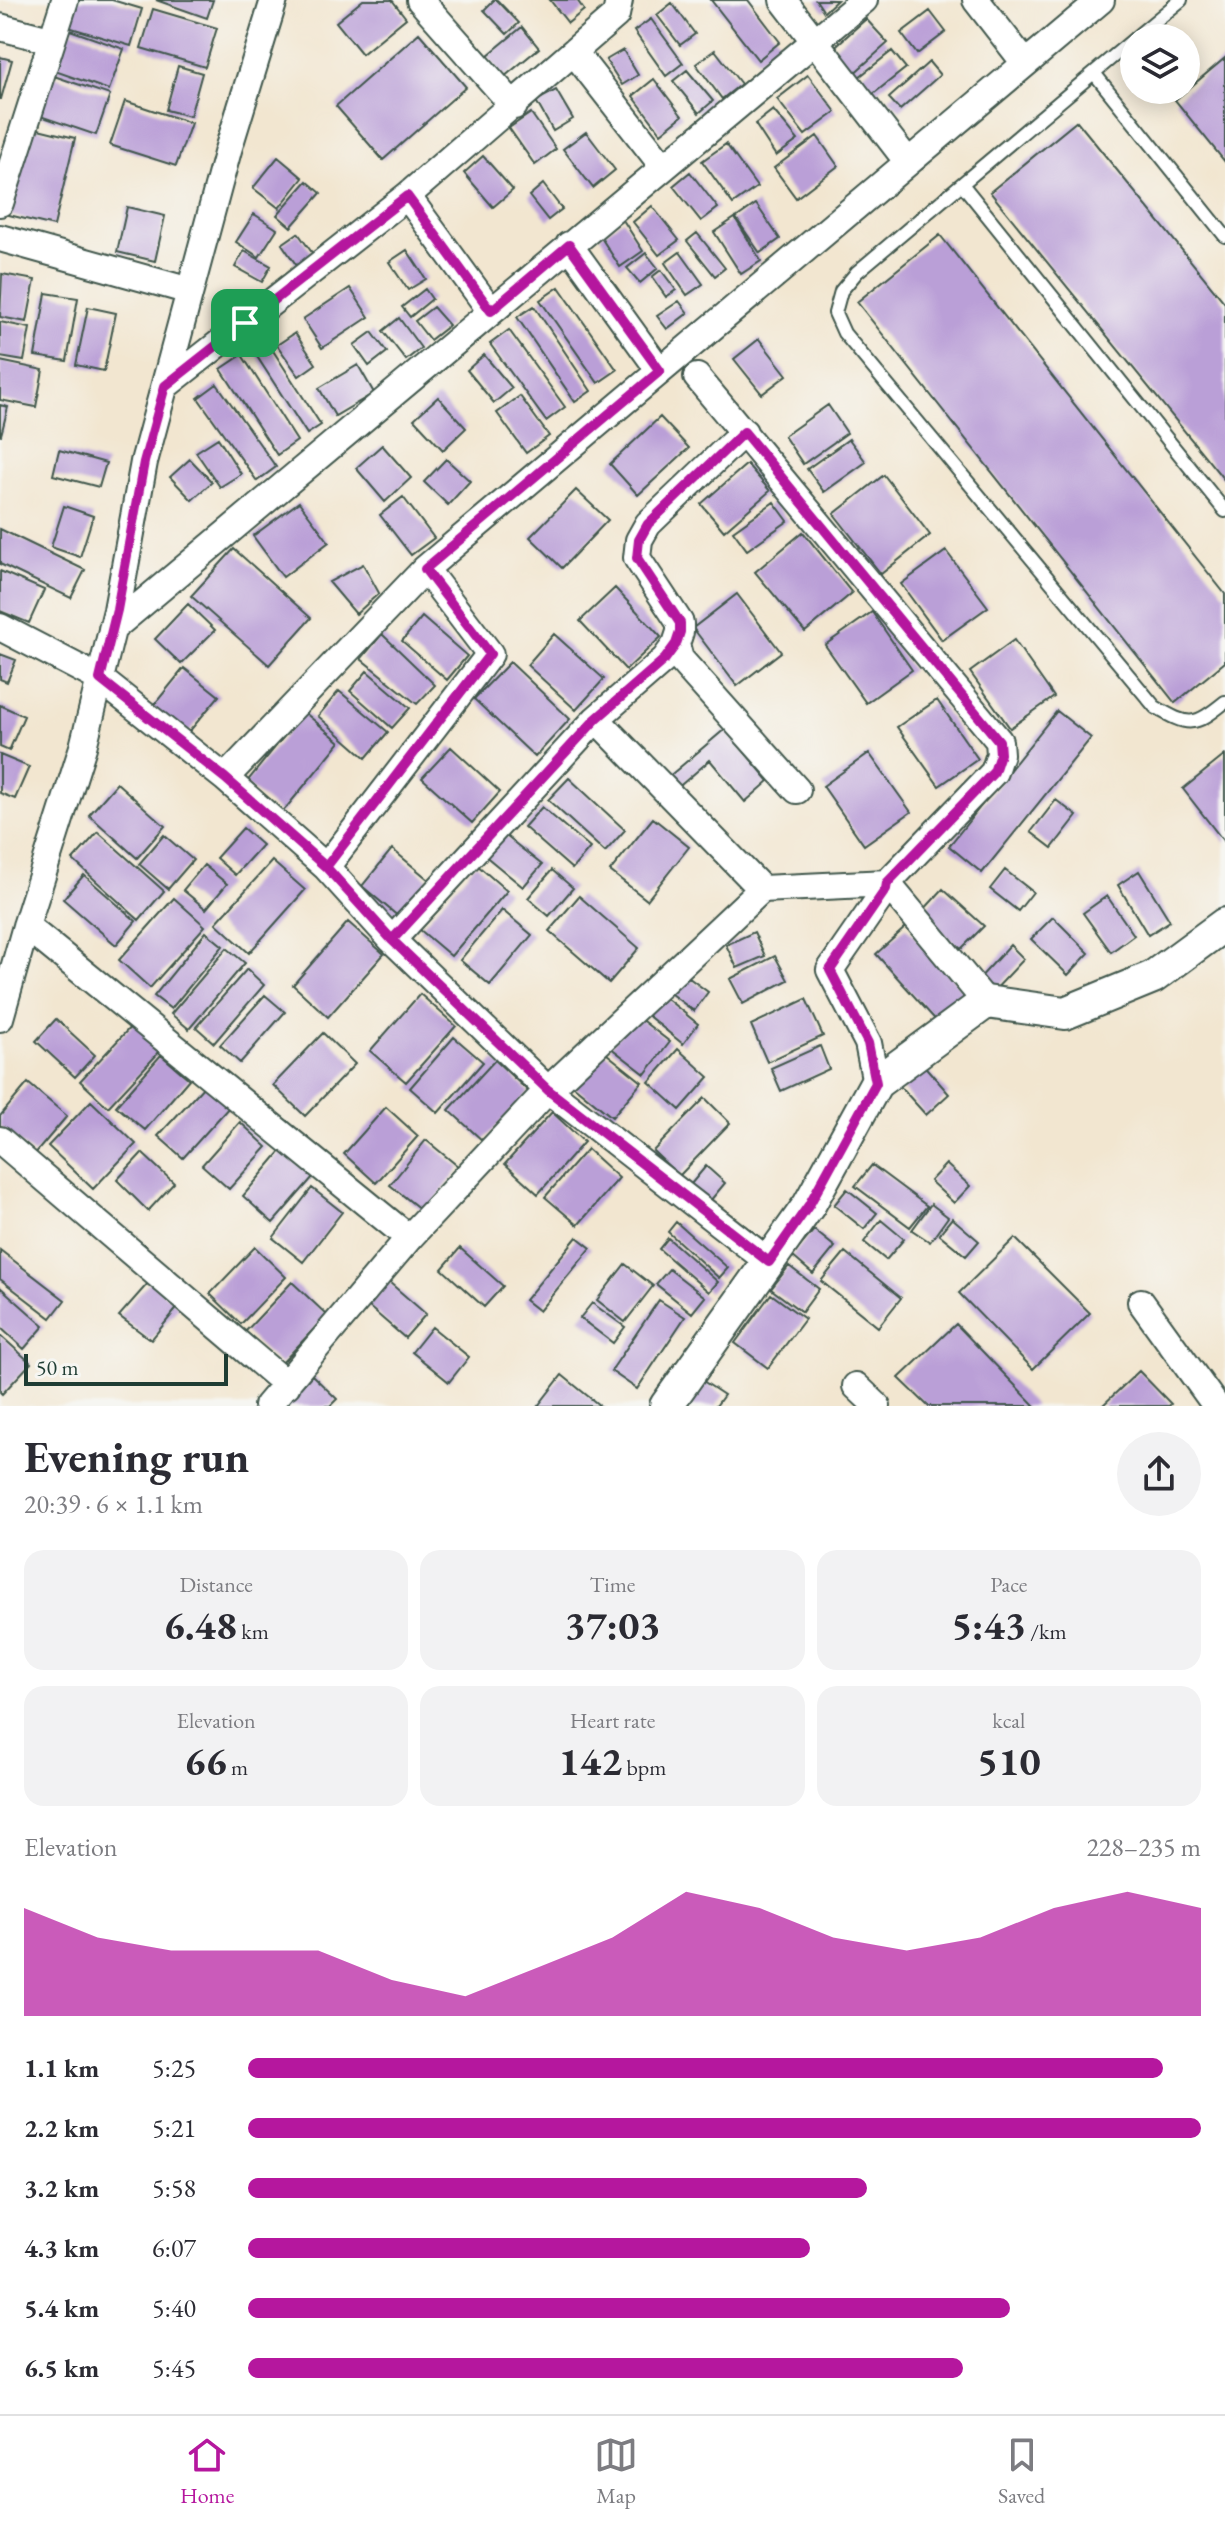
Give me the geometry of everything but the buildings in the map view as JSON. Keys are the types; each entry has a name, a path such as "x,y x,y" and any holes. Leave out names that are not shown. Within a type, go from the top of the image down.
{"street":[{"path":"0,203 65,0"},
{"path":"0,1018 83,747 112,629 144,462 228,150 274,0"},
{"path":"420,0 514,106"},
{"path":"165,386 407,196 514,106 616,15 619,0"},
{"path":"783,0 908,162"},
{"path":"112,629 864,0"},
{"path":"976,0 1025,63"},
{"path":"225,778 425,569 1101,0"},
{"path":"0,27 50,40"},
{"path":"574,52 663,166"},
{"path":"407,196 491,311"},
{"path":"0,238 190,291"},
{"path":"569,245 660,371"},
{"path":"697,377 999,741 1000,754 994,772 887,883 886,889 830,970 868,1043 876,1083"},
{"path":"392,940 596,719 665,659 676,644 680,623 637,558 639,540 648,524 744,432"},
{"path":"326,867 490,654 425,569"},
{"path":"0,627 100,679 225,778 326,867 392,940 548,1090 769,1262"},
{"path":"676,644 680,659 797,790"},
{"path":"596,719 762,889"},
{"path":"267,1406 409,1238 548,1090 762,889 887,883"},
{"path":"887,883 986,1002 1065,1013 1153,977 1225,924"},
{"path":"26,926 409,1238"},
{"path":"666,1406 809,1205 876,1083 986,1002"},
{"path":"0,1140 287,1385"},
{"path":"1141,1302 1216,1406"},
{"path":"856,1386 877,1406"}],"lane":[{"path":"1153,24 1181,0"},
{"path":"1120,51 857,272 841,291 835,313 844,333 1155,707 1181,722 1203,720 1225,702"},
{"path":"1094,73 1225,236"},
{"path":"962,184 1225,511"}],"route":[{"path":"245,323 165,386 144,462 117,610 100,679 225,778 326,867 392,940 548,1090 769,1262 809,1205 876,1083 868,1043 830,970 886,889 887,883 994,772 1000,754 999,741 744,432 648,524 639,540 637,558 680,623 676,644 665,659 596,719 392,940 326,867 490,654 425,569 660,371 569,245 491,311 407,196 245,323"}]}
